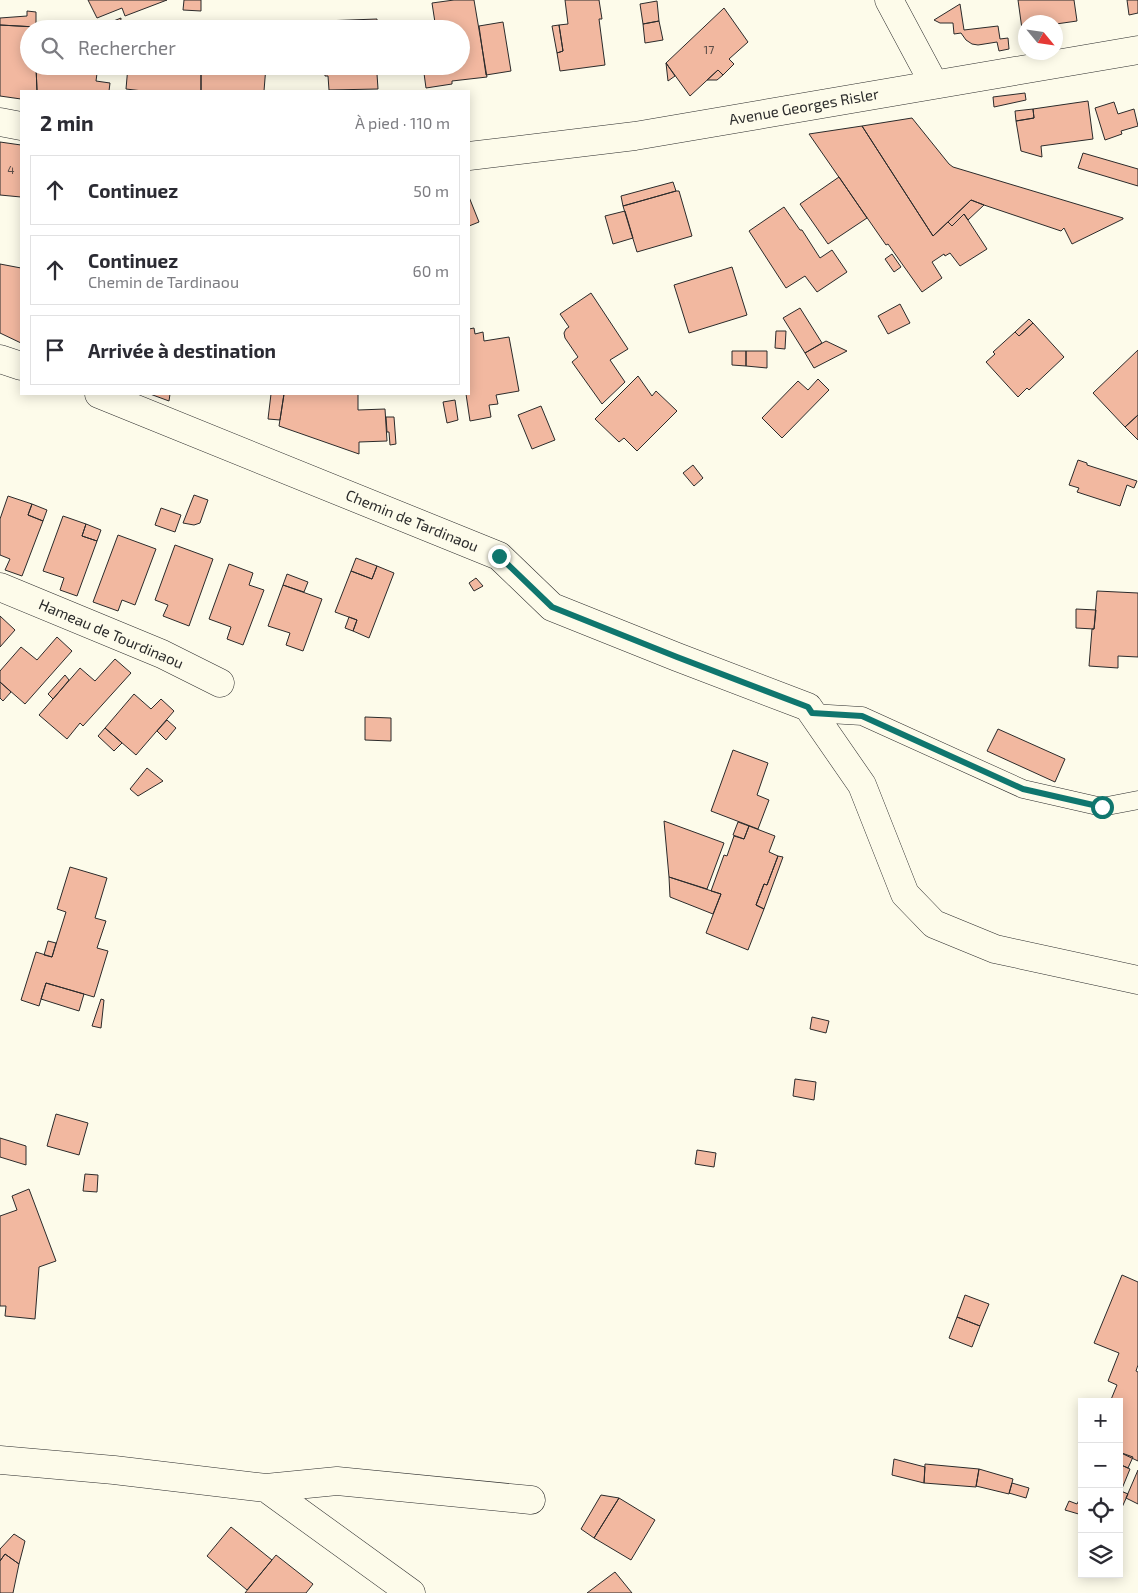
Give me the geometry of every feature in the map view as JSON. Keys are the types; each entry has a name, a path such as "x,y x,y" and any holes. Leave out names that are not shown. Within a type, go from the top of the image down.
{"street":[{"path":"889,0 934,84"},
{"name":"Avenue Georges Risler","path":"470,156 635,136 1138,50"},
{"path":"0,122 20,126"},
{"path":"0,359 20,366"},
{"name":"Chemin de Tardinaou","path":"101,395 499,556 552,607 808,707 862,784 905,894 934,924 995,949 1138,980"},
{"name":"Hameau de Tourdinaou","path":"0,587 162,654 220,683"},
{"path":"0,1460 114,1470 266,1488 337,1481 531,1500"},
{"path":"266,1488 411,1593"}],"lane":[{"path":"812,713 862,716 1023,789 1102,807 1138,800"}],"building":[{"path":"88,0 167,0 125,16 122,8 97,18"},
{"path":"184,0 201,0 201,11 183,10"},
{"path":"474,0 487,77 452,81 452,84 426,88 424,75 470,75 470,20 435,20 432,3"},
{"path":"565,0 599,0 602,19 599,19 605,65 560,71 557,53 563,51 559,25 568,24"},
{"path":"1018,0 1074,0 1077,21 1063,23 1063,15 1020,15"},
{"path":"1127,0 1138,0 1138,13 1129,15"},
{"path":"657,1 659,21 643,24 640,4"},
{"path":"960,4 964,30 998,26 1000,39 1008,38 1009,49 999,51 997,42 972,44 961,33 954,34 953,23 940,23 934,20"},
{"path":"724,8 748,42 729,59 734,64 723,75 718,70 690,96 666,63"},
{"path":"27,11 36,12 36,20 20,20 20,26 0,25 0,18 27,16"},
{"path":"659,21 663,40 645,43 643,24"},
{"path":"503,22 511,71 486,75 479,26"},
{"path":"0,25 20,26 20,75 36,75 37,90 20,90 20,99 0,96"},
{"path":"559,25 563,51 557,53 552,26"},
{"path":"666,63 675,76 668,81"},
{"path":"718,70 723,75 717,80 707,80"},
{"path":"36,75 97,75 96,81 110,83 109,90 37,90"},
{"path":"127,75 201,75 201,90 126,89"},
{"path":"201,75 265,75 264,90 201,90"},
{"path":"377,75 378,89 329,90 328,76 325,76"},
{"path":"1025,93 1026,100 994,107 993,97"},
{"path":"1088,101 1093,139 1041,146 1042,157 1021,151 1016,121 1034,118 1033,109"},
{"path":"1114,102 1118,114 1134,109 1138,126 1121,131 1122,134 1105,140 1095,108"},
{"path":"1033,109 1034,118 1016,121 1015,111"},
{"path":"912,118 953,167 1123,219 1072,244 1064,228 1061,231 971,200 933,236 862,126"},
{"path":"862,126 933,236 948,222 952,226 964,214 987,249 960,266 950,253 945,256 944,254 932,262 942,278 922,292 888,244 886,245 809,134"},
{"path":"0,142 20,145 20,197 0,195"},
{"path":"1083,153 1138,169 1138,186 1078,168"},
{"path":"839,177 867,218 828,244 800,204"},
{"path":"673,182 676,191 623,206 621,196"},
{"path":"679,191 692,236 637,252 623,206"},
{"path":"470,200 479,222 470,226"},
{"path":"971,200 984,205 968,220 964,214 952,226 948,222"},
{"path":"784,207 820,258 832,250 847,272 817,292 805,276 786,288 749,231"},
{"path":"625,211 633,238 613,244 605,216"},
{"path":"892,254 901,267 894,272 885,259"},
{"path":"0,264 20,268 20,343 0,333"},
{"path":"732,267 747,315 689,333 674,285"},
{"path":"591,293 628,349 610,360 625,382 602,404 572,362 578,357 565,338 564,333 569,327 560,314"},
{"path":"900,304 910,323 888,334 878,316"},
{"path":"800,308 822,343 805,353 783,318"},
{"path":"1029,319 1033,323 1019,336 1015,332"},
{"path":"1033,323 1064,357 1029,390 1027,388 1018,397 986,362 995,354 993,352 1015,332 1019,336"},
{"path":"474,328 475,334 483,332 484,341 509,337 519,391 496,395 498,404 489,405 491,417 470,421 466,395 470,395 470,329"},
{"path":"776,331 786,331 785,349 775,348"},
{"path":"826,341 847,351 814,368 805,353"},
{"path":"1138,350 1138,415 1125,427 1093,393"},
{"path":"732,351 746,351 746,366 732,365"},
{"path":"746,351 767,351 767,368 746,366"},
{"path":"638,376 652,396 656,391 677,411 637,451 624,438 619,442 595,419"},
{"path":"818,379 829,390 782,438 762,418 798,381 808,390"},
{"path":"153,395 170,395 169,401"},
{"path":"271,395 284,395 280,420 268,419"},
{"path":"284,395 358,395 358,410 385,409 387,441 359,442 359,454 279,426"},
{"path":"455,400 458,420 447,423 443,402"},
{"path":"541,406 555,440 532,449 518,415"},
{"path":"1138,415 1138,440 1125,427"},
{"path":"386,417 394,417 396,444 390,445"},
{"path":"1078,460 1087,463 1087,465 1137,481 1134,488 1127,485 1120,506 1077,492 1079,488 1069,485"},
{"path":"693,465 703,478 694,486 683,473"},
{"path":"194,495 208,500 200,523 194,525 183,523"},
{"path":"8,496 32,504 28,515 43,521 22,576 5,570 10,559 0,555 0,519"},
{"path":"32,504 47,510 43,521 28,515"},
{"path":"161,508 181,515 175,532 155,525"},
{"path":"63,516 86,524 82,536 97,541 77,596 60,590 64,578 43,571"},
{"path":"86,524 101,530 97,541 82,536"},
{"path":"118,535 156,549 135,605 122,600 118,611 93,602"},
{"path":"175,545 213,559 189,626 163,616 168,605 155,600"},
{"path":"356,558 377,566 372,579 351,571"},
{"path":"229,564 253,573 249,585 264,590 243,645 227,639 231,627 209,619"},
{"path":"377,566 394,573 369,638 353,631 357,620 335,612 351,571 372,579"},
{"path":"287,574 308,582 304,592 283,585"},
{"path":"476,578 483,586 474,591 469,583"},
{"path":"283,585 322,599 303,651 286,645 290,633 268,626"},
{"path":"1097,591 1138,593 1138,657 1118,656 1118,668 1089,666"},
{"path":"1076,609 1096,610 1094,629 1076,628"},
{"path":"0,616 15,630 0,647"},
{"path":"349,617 357,620 353,631 345,628"},
{"path":"57,637 72,651 25,704 0,682 0,671 21,647 37,660"},
{"path":"115,659 131,673 83,726 80,723 67,739 39,715 80,668 95,681"},
{"path":"65,675 69,680 53,699 48,694"},
{"path":"0,682 11,692 3,701 0,698"},
{"path":"134,694 151,709 161,699 174,711 136,755 105,728"},
{"path":"365,717 391,718 391,741 365,740"},
{"path":"167,720 176,728 166,740 157,731"},
{"path":"105,728 122,743 114,751 98,736"},
{"path":"998,729 1065,759 1055,782 987,751"},
{"path":"733,750 768,763 757,795 769,800 758,829 711,811"},
{"path":"147,768 163,781 138,796 130,789"},
{"path":"664,821 724,843 707,889 669,877"},
{"path":"738,822 749,826 744,839 733,835"},
{"path":"749,826 775,836 769,852 778,856 767,885 764,884 756,905 764,909 748,950 706,933 721,894 711,891 724,855 727,856 734,836 744,839"},
{"path":"778,856 783,857 764,909 756,905 764,884 767,885"},
{"path":"70,867 107,878 95,918 106,921 97,948 108,951 94,997 46,983 39,1006 21,1000 36,952 52,957 66,912 57,909"},
{"path":"669,877 721,894 713,914 670,897"},
{"path":"48,941 56,943 52,957 44,955"},
{"path":"46,983 84,994 79,1011 41,999"},
{"path":"101,999 104,1000 101,1028 92,1026"},
{"path":"812,1017 829,1021 826,1033 810,1029"},
{"path":"795,1079 816,1082 814,1100 793,1096"},
{"path":"56,1114 88,1123 79,1155 47,1146"},
{"path":"0,1138 26,1146 26,1165 0,1157"},
{"path":"697,1150 716,1153 714,1167 695,1164"},
{"path":"85,1174 98,1175 97,1192 83,1191"},
{"path":"29,1189 56,1261 39,1267 35,1319 5,1316 6,1306 0,1306 0,1216 17,1210 12,1196"},
{"path":"1122,1275 1138,1282 1138,1365 1136,1371 1138,1372 1138,1461 1123,1454 1123,1398 1112,1398 1117,1385 1108,1381 1119,1353 1094,1343"},
{"path":"965,1295 989,1304 980,1326 957,1317"},
{"path":"957,1317 980,1326 972,1347 949,1338"},
{"path":"1123,1453 1133,1457 1128,1468 1123,1466"},
{"path":"894,1459 925,1467 924,1483 892,1475"},
{"path":"925,1464 979,1469 976,1487 924,1483"},
{"path":"1123,1466 1130,1469 1123,1486"},
{"path":"979,1469 1013,1479 1009,1494 976,1486"},
{"path":"1138,1470 1138,1504 1126,1498"},
{"path":"1012,1483 1029,1488 1026,1498 1009,1493"},
{"path":"1123,1492 1128,1494 1123,1505"},
{"path":"601,1495 619,1498 594,1538 581,1529"},
{"path":"619,1498 655,1520 631,1560 594,1538"},
{"path":"1069,1501 1077,1504 1078,1502 1078,1514 1065,1510"},
{"path":"231,1527 272,1560 247,1590 207,1556"},
{"path":"14,1534 25,1541 19,1564 5,1554 0,1561 0,1549"},
{"path":"5,1554 19,1564 13,1593 0,1593 0,1561"},
{"path":"276,1555 313,1584 306,1593 245,1593"},
{"path":"615,1572 632,1593 587,1593"}],"route":[{"path":"499,556 552,607 808,707 812,713 862,716 1023,789 1102,807"}]}
